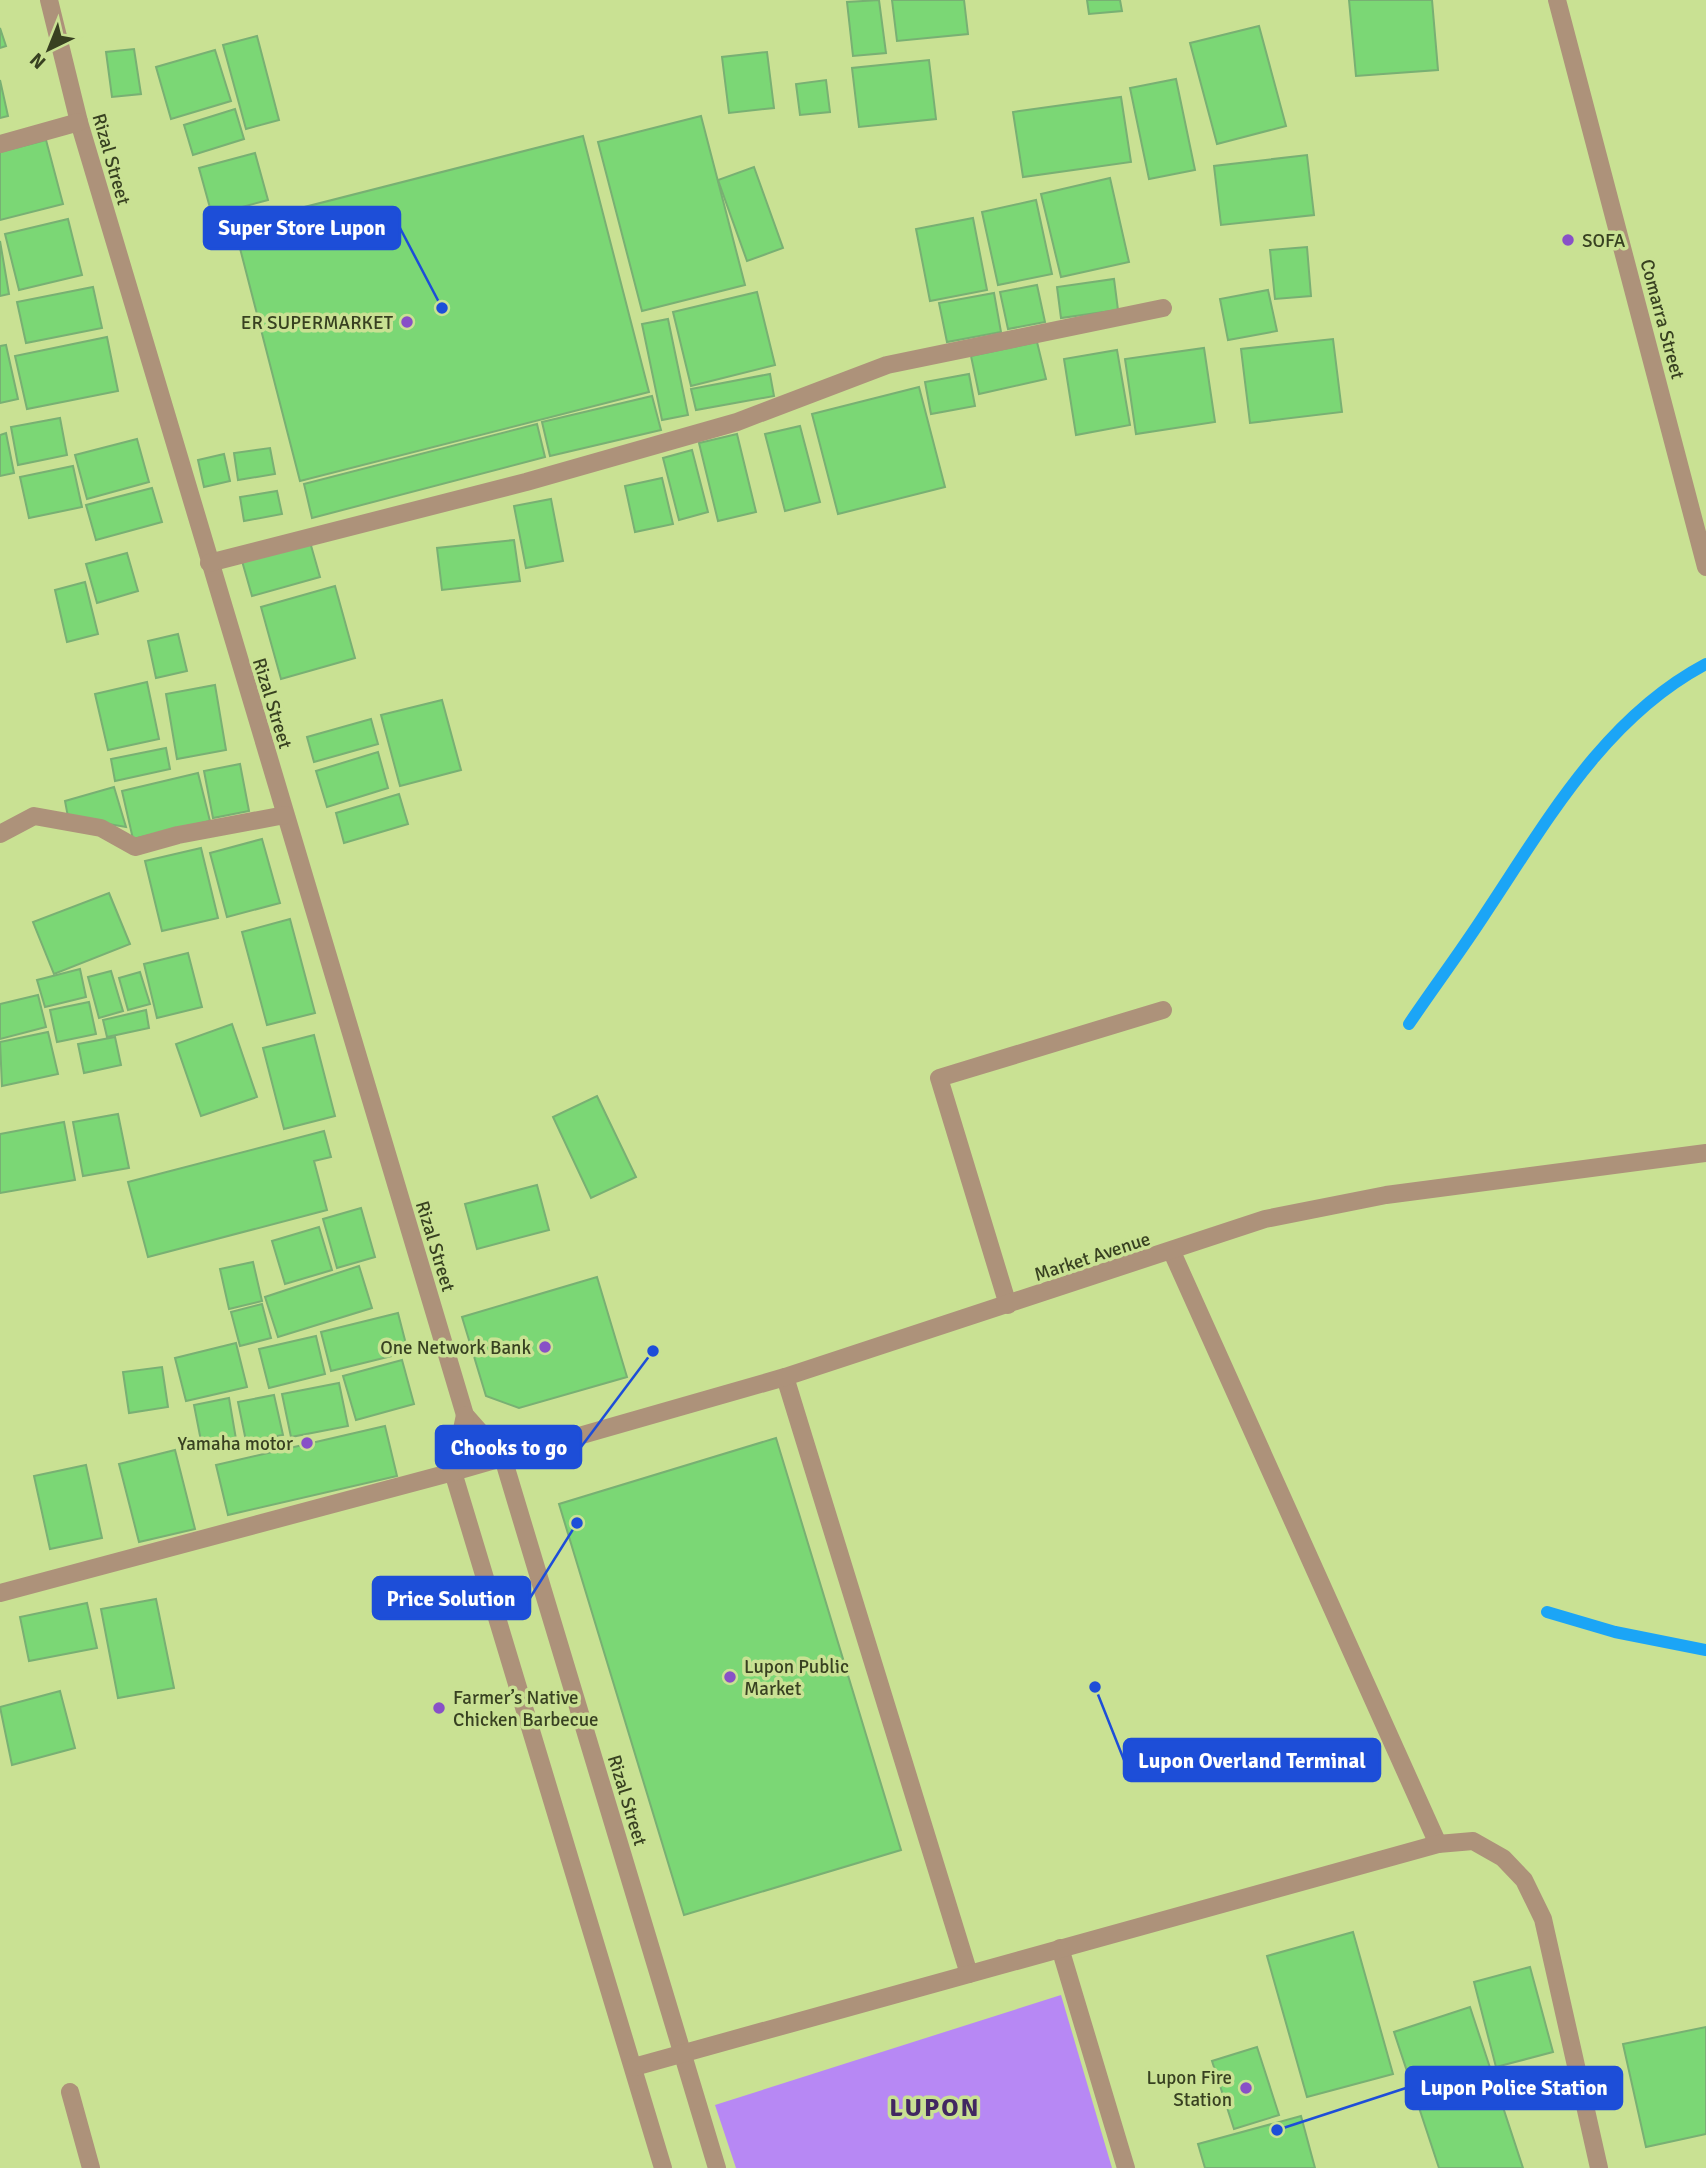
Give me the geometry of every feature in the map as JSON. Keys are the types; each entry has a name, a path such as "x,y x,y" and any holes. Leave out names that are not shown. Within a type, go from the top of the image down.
{"street":[{"name":"Rizal Street","path":"48,0 79,122 465,1415 503,1458 717,2168"},
{"name":"Comarra Street","path":"1557,0 1706,567"},
{"path":"0,144 79,122"},
{"path":"209,562 526,482 737,422 887,365 1163,308"},
{"path":"0,834 34,816 101,828 135,848 178,835 285,815"},
{"path":"1008,1305 939,1078 1163,1010"},
{"name":"Market Avenue","path":"0,1593 453,1472 785,1377 1172,1252 1265,1219 1386,1195 1706,1153"},
{"path":"1172,1252 1438,1844"},
{"path":"785,1377 969,1974"},
{"name":"Rizal Street","path":"465,1415 453,1472 663,2168"},
{"path":"634,2067 1438,1844 1473,1841 1503,1858 1524,1880 1543,1919 1599,2168"},
{"path":"1060,1948 1126,2168"},
{"path":"70,2092 91,2168"}],"shaded area":[{"path":"1061,1995 1112,2168 736,2168 715,2105"}],"building":[{"path":"879,0 886,53 853,56 847,2"},
{"path":"892,0 964,0 968,34 897,41"},
{"path":"1087,0 1120,0 1122,11 1089,14"},
{"path":"1349,0 1432,0 1438,70 1356,76"},
{"path":"1259,26 1286,126 1217,144 1190,43"},
{"path":"0,28 6,46 0,48"},
{"path":"257,36 279,120 246,129 223,45"},
{"path":"134,49 141,94 112,97 106,52"},
{"path":"215,50 231,101 171,119 156,67"},
{"path":"767,52 774,108 729,113 722,57"},
{"path":"929,60 936,119 859,127 852,68"},
{"path":"1176,79 1195,170 1149,179 1130,88"},
{"path":"0,80 8,116 0,118"},
{"path":"826,80 830,112 800,115 796,84"},
{"path":"1121,97 1131,162 1023,177 1013,112"},
{"path":"235,109 244,139 193,155 184,125"},
{"path":"701,116 745,285 642,311 598,142"},
{"path":"583,136 649,392 300,481 234,225"},
{"path":"46,140 63,204 0,220 0,152"},
{"path":"255,153 268,200 212,215 199,168"},
{"path":"1307,155 1314,215 1221,225 1214,166"},
{"path":"754,167 783,248 747,261 718,180"},
{"path":"1110,178 1129,262 1061,277 1041,194"},
{"path":"1036,200 1052,274 998,285 982,212"},
{"path":"973,218 987,290 930,301 916,229"},
{"path":"68,219 82,275 19,290 5,234"},
{"path":"0,241 9,294 0,296"},
{"path":"1307,247 1311,296 1275,299 1270,250"},
{"path":"1114,279 1118,310 1061,318 1057,287"},
{"path":"1037,285 1045,322 1008,329 1000,292"},
{"path":"93,287 102,328 26,343 17,302"},
{"path":"1268,290 1277,331 1228,340 1220,299"},
{"path":"757,292 775,365 691,386 673,312"},
{"path":"994,293 1001,332 947,342 939,303"},
{"path":"668,319 688,415 662,420 642,324"},
{"path":"107,337 118,391 27,409 15,356"},
{"path":"1333,339 1342,412 1250,423 1241,349"},
{"path":"1037,342 1046,379 979,394 971,356"},
{"path":"6,345 18,399 0,403 0,346"},
{"path":"1204,348 1215,422 1136,434 1125,359"},
{"path":"1117,350 1130,425 1076,435 1064,359"},
{"path":"770,374 774,396 696,410 691,389"},
{"path":"969,374 975,406 931,414 925,382"},
{"path":"919,387 945,487 838,514 812,414"},
{"path":"652,396 661,430 550,456 542,422"},
{"path":"60,418 67,455 18,465 11,427"},
{"path":"537,424 545,457 312,518 304,484"},
{"path":"800,426 820,502 785,511 765,434"},
{"path":"6,433 14,473 0,476 0,435"},
{"path":"737,434 756,512 718,521 699,443"},
{"path":"137,439 149,482 87,499 75,455"},
{"path":"270,448 275,474 238,480 234,453"},
{"path":"692,450 708,512 679,520 663,458"},
{"path":"224,454 230,481 204,487 198,460"},
{"path":"73,466 82,507 29,518 20,477"},
{"path":"662,478 673,524 635,532 625,486"},
{"path":"152,488 162,522 96,540 86,505"},
{"path":"277,491 282,514 244,521 240,497"},
{"path":"551,499 563,561 526,568 514,506"},
{"path":"514,540 520,581 442,590 437,548"},
{"path":"310,542 320,577 252,596 242,561"},
{"path":"127,553 138,591 97,603 86,564"},
{"path":"85,582 98,634 67,642 55,590"},
{"path":"335,586 355,658 281,679 261,607"},
{"path":"178,634 187,671 156,678 148,641"},
{"path":"147,682 159,739 108,750 95,694"},
{"path":"215,685 226,750 177,759 166,694"},
{"path":"442,700 461,770 400,786 381,715"},
{"path":"371,719 378,744 314,762 307,737"},
{"path":"166,748 170,769 115,781 111,759"},
{"path":"378,752 388,788 327,807 316,771"},
{"path":"240,764 249,811 213,818 204,771"},
{"path":"198,773 210,821 133,839 122,791"},
{"path":"114,787 126,827 68,817 65,801"},
{"path":"399,794 408,824 344,843 336,813"},
{"path":"262,839 280,903 227,917 210,853"},
{"path":"201,848 218,918 162,931 145,861"},
{"path":"109,893 130,944 54,974 33,922"},
{"path":"290,919 315,1013 267,1025 242,932"},
{"path":"188,953 202,1007 157,1018 144,964"},
{"path":"80,969 86,997 45,1007 37,980"},
{"path":"111,971 123,1011 99,1018 88,977"},
{"path":"140,972 150,1004 128,1010 119,978"},
{"path":"38,995 46,1027 0,1039 0,1004"},
{"path":"89,1002 96,1034 57,1042 50,1010"},
{"path":"146,1010 149,1028 107,1037 103,1020"},
{"path":"232,1024 257,1097 201,1116 176,1044"},
{"path":"48,1032 58,1074 2,1086 0,1042"},
{"path":"314,1035 335,1116 284,1129 263,1048"},
{"path":"115,1037 121,1065 84,1073 78,1044"},
{"path":"597,1096 636,1177 591,1198 553,1117"},
{"path":"118,1114 129,1168 83,1176 73,1122"},
{"path":"64,1122 75,1180 0,1193 0,1134"},
{"path":"324,1131 331,1157 314,1161 327,1210 148,1257 128,1182"},
{"path":"537,1185 549,1230 477,1249 465,1204"},
{"path":"361,1208 375,1257 337,1268 323,1219"},
{"path":"319,1227 332,1270 285,1284 272,1241"},
{"path":"253,1262 262,1301 229,1309 220,1269"},
{"path":"359,1266 372,1308 278,1337 265,1297"},
{"name":"One Network Bank","path":"597,1277 627,1377 519,1408 486,1396 462,1317"},
{"path":"262,1304 271,1338 240,1346 231,1312"},
{"path":"398,1313 408,1352 331,1371 321,1332"},
{"path":"316,1336 325,1374 269,1388 259,1349"},
{"path":"236,1343 247,1387 186,1401 175,1358"},
{"path":"402,1360 414,1404 356,1420 343,1376"},
{"path":"162,1367 168,1407 129,1413 123,1372"},
{"path":"339,1383 348,1426 291,1437 282,1394"},
{"path":"274,1395 283,1435 246,1441 238,1402"},
{"path":"229,1398 237,1445 203,1451 194,1405"},
{"path":"385,1426 397,1476 228,1515 216,1465"},
{"name":"Lupon Public Market","path":"776,1438 901,1850 684,1915 559,1504"},
{"path":"175,1450 195,1529 139,1542 119,1464"},
{"path":"86,1465 102,1538 50,1549 34,1476"},
{"path":"156,1599 174,1688 118,1698 101,1609"},
{"path":"87,1603 97,1648 29,1661 20,1617"},
{"path":"60,1691 75,1748 12,1765 0,1707"},
{"path":"1353,1932 1393,2074 1307,2097 1267,1956"},
{"path":"1530,1967 1553,2052 1496,2067 1474,1982"},
{"path":"1470,2007 1523,2168 1439,2168 1394,2032"},
{"path":"1706,2027 1706,2134 1646,2147 1623,2044"},
{"name":"Lupon Fire Station","path":"1257,2047 1279,2115 1234,2129 1212,2061"},
{"path":"1301,2116 1315,2168 1205,2168 1198,2144"}],"waterway":[{"path":"1409,1024 1580,774 1637,713 1670,686 1706,664"},
{"path":"1547,1612 1615,1632 1706,1650"}],"place":[{"name":"SOFA","path":"1568,240"},
{"name":"Super Store Lupon","path":"442,308"},
{"name":"ER SUPERMARKET","path":"407,322"},
{"name":"One Network Bank","path":"545,1347"},
{"name":"Chooks to go","path":"653,1351"},
{"name":"Yamaha motor","path":"307,1443"},
{"name":"Price Solution","path":"577,1523"},
{"name":"Lupon Public Market","path":"730,1677"},
{"name":"Lupon Overland Terminal","path":"1095,1687"},
{"name":"Farmer’s Native Chicken Barbecue","path":"439,1708"},
{"name":"Lupon Fire Station","path":"1246,2088"},
{"name":"Lupon Police Station","path":"1277,2130"}],"district":[{"name":"LUPON","path":"935,2107"}]}
